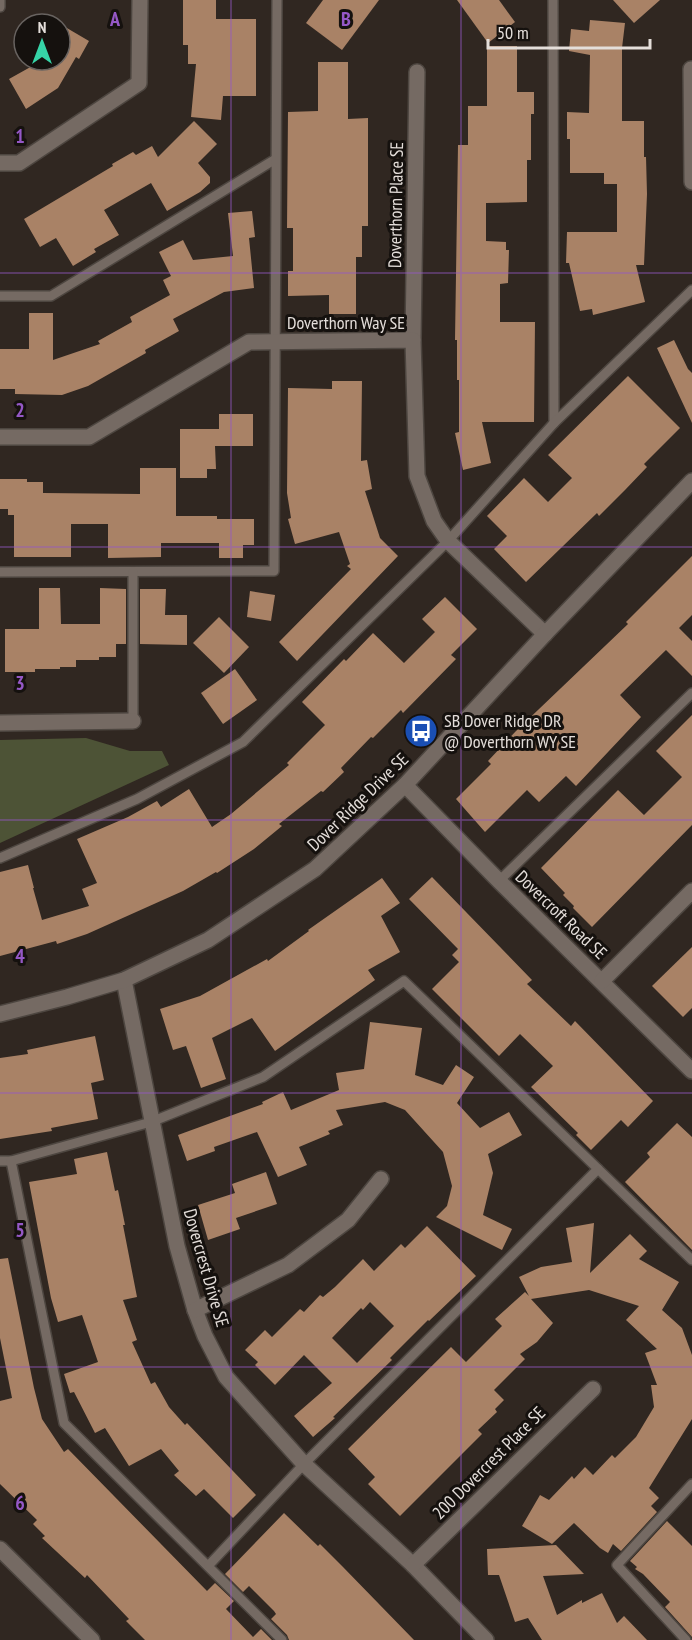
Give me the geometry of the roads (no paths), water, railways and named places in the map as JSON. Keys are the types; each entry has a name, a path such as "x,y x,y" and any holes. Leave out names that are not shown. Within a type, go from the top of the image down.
{"street":[{"path":"0,163 19,163 139,83 140,0"},
{"path":"691,69 692,182"},
{"name":"Doverthorn Place SE","path":"413,340 417,72"},
{"name":"Doverthorn Way SE","path":"0,437 89,437 249,342 413,340 417,476 434,521 448,541 545,634"},
{"name":"Dover Ridge Drive SE","path":"0,1014 66,998 124,980 208,940 315,869 405,785 545,634 692,481"},
{"path":"0,723 133,721"},
{"name":"Dovercroft Road SE","path":"405,785 692,1071"},
{"path":"602,981 692,891"},
{"name":"Dovercrest Drive SE","path":"124,980 177,1246 195,1310 205,1336 226,1377 303,1464 413,1565 486,1640"},
{"path":"195,1310 288,1265 348,1220 381,1179"},
{"name":"200 Dovercrest Place SE","path":"413,1565 593,1389"},
{"path":"0,1549 92,1640"}],"lane":[{"path":"0,0 0,7"},
{"path":"0,572 274,571 274,160 277,0"},
{"path":"553,0 554,423"},
{"path":"0,296 51,296 274,160"},
{"path":"0,858 136,799 243,742 448,541 554,423 692,290"},
{"path":"133,572 133,721"},
{"path":"499,881 692,693"},
{"path":"0,1161 11,1161 151,1122 263,1077 404,981 692,1260"},
{"path":"11,1161 64,1423 282,1640"},
{"path":"209,1565 303,1464 598,1169"},
{"path":"686,1640 617,1565 692,1484"}],"place":[{"name":"SB Dover Ridge DR @ Doverthorn WY SE","path":"421,731"}]}
